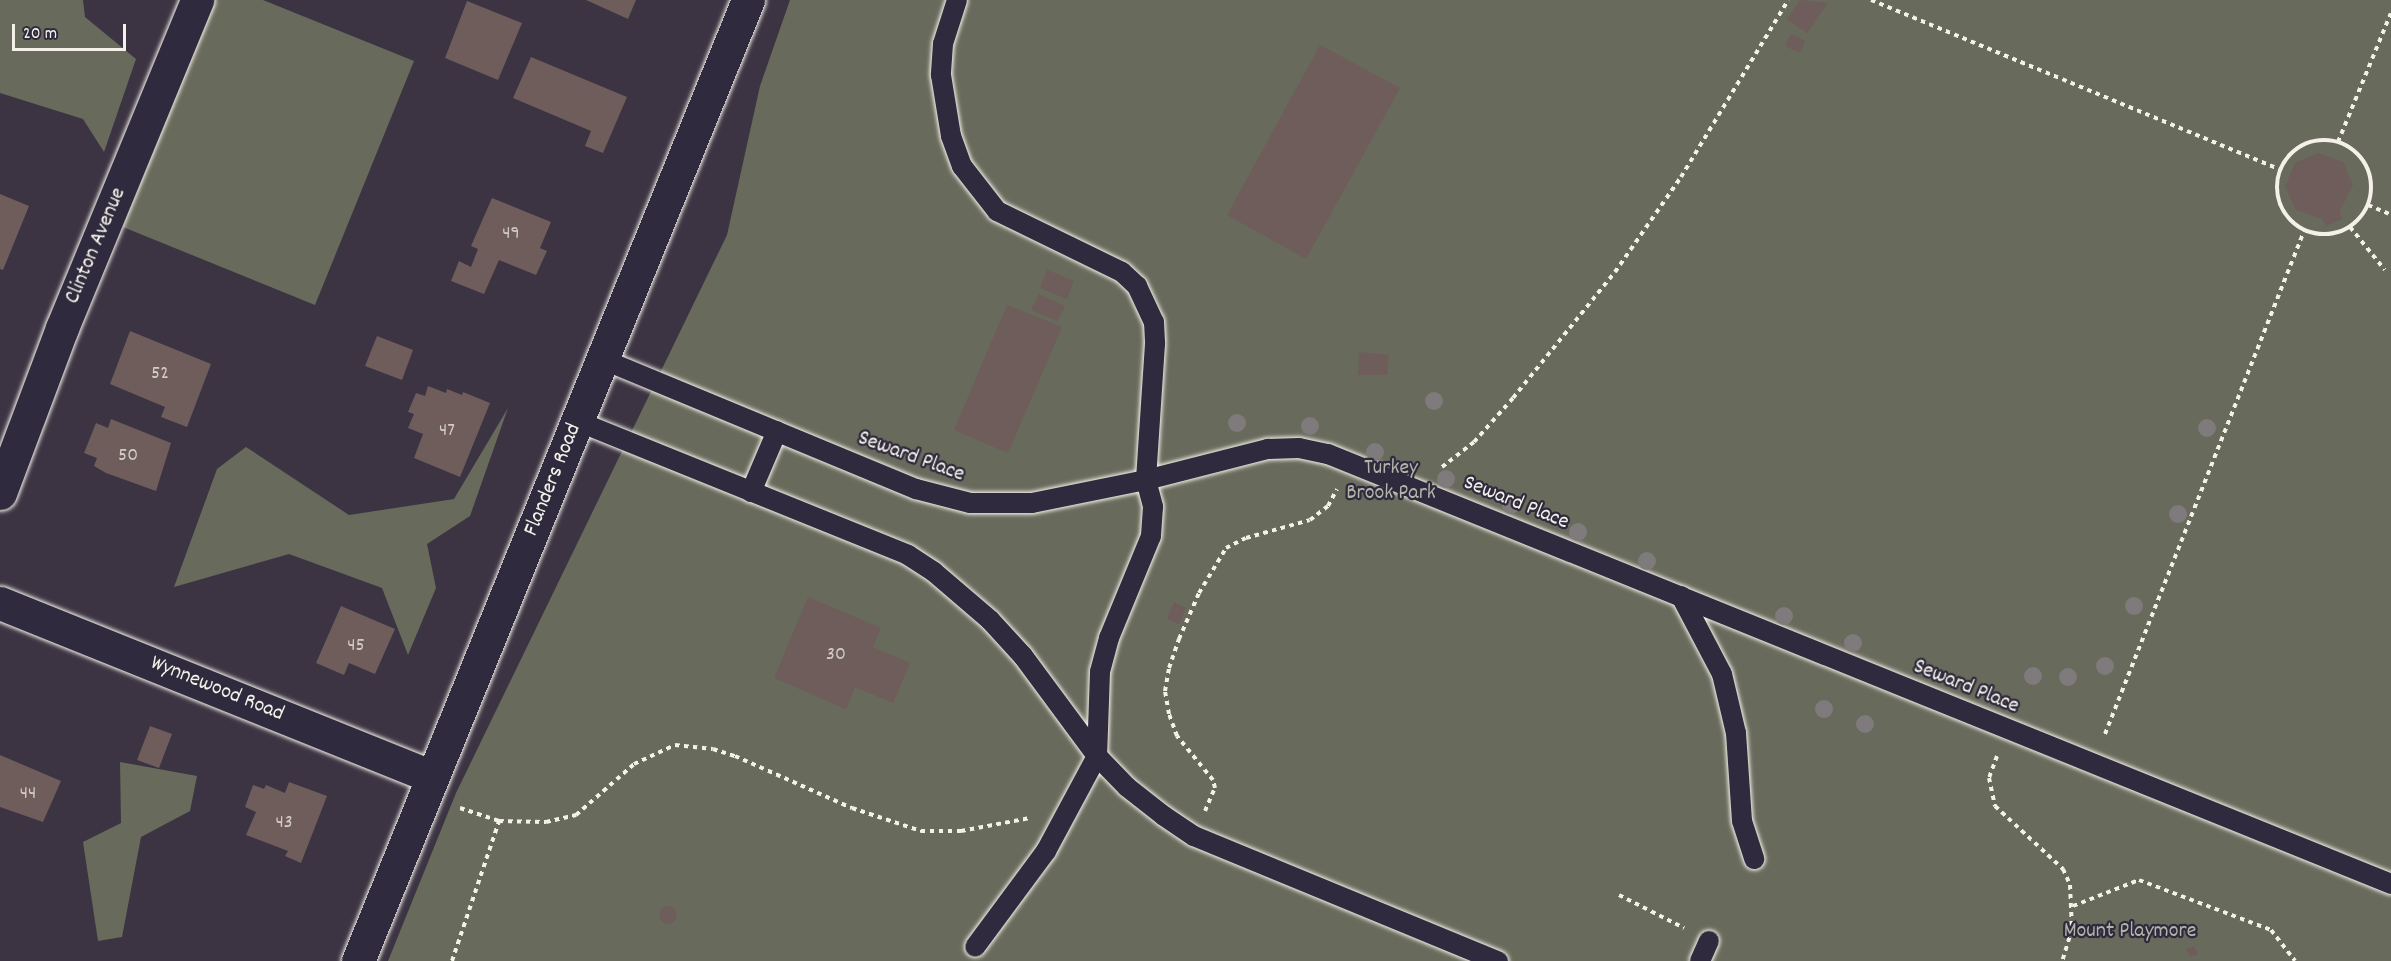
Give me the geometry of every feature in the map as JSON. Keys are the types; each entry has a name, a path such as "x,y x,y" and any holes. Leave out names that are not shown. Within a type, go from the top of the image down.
{"main road":[{"name":"Clinton Avenue","path":"0,493 66,317 197,0"},
{"name":"Flanders Road","path":"358,961 748,0"},
{"name":"Wynnewood Road","path":"0,603 432,777"}],"lane":[{"path":"957,0 943,44 944,105 954,146 976,188 1006,216 1122,273 1148,302 1155,344 1146,480 1153,507 1151,536 1109,638 1100,672 1097,756 1034,870 975,947"},
{"name":"Seward Place","path":"602,359 916,489 970,503 1032,503 1146,480 1243,453 1288,447 1311,449 1348,461 2391,884"},
{"path":"577,421 881,543 934,572 990,621 1023,656 1097,756 1126,787 1194,836 1498,961"},
{"path":"751,492 777,430"},
{"path":"1681,596 1722,674 1736,733 1742,821 1754,859"},
{"path":"1700,961 1709,941"}],"path":[{"path":"1442,467 1474,442 1513,398 1615,272 1681,177 1788,0"},
{"path":"1871,0 2280,169"},
{"path":"2338,142 2391,13"},
{"path":"2309,142 2338,142 2352,149 2370,174 2368,205 2350,227 2319,235 2304,231 2288,218 2278,200 2280,169 2296,148 2309,142"},
{"path":"2368,205 2391,215"},
{"path":"2350,227 2385,270"},
{"path":"2105,734 2304,231"},
{"path":"1204,814 1215,788 1213,780 1177,736 1167,703 1168,668 1179,639 1199,593 1227,548 1310,520 1328,506 1340,482"},
{"path":"453,805 498,821 546,822 576,815 634,764 675,745 713,749 735,756 852,808 921,831 961,831 1066,813"},
{"path":"2001,748 1989,778 1991,799 2003,816 2063,869 2073,906 2062,961"},
{"path":"452,961 498,821"},
{"path":"2073,906 2139,880 2271,930 2295,961"},
{"path":"1619,895 1709,941"}],"green space":[{"path":"0,0 83,0 85,17 136,59 104,152 83,119 0,93"},
{"path":"215,0 263,0 414,61 315,305 123,227"},
{"name":"Turkey Brook Park","path":"790,0 2391,0 2391,961 388,961 456,793 727,235 760,86"},
{"path":"508,408 470,516 427,544 436,588 408,655 382,588 289,554 174,587 217,469 246,447 349,515 454,499"},
{"path":"120,762 197,776 190,811 141,837 122,937 98,941 83,842 121,823"}],"building":[{"path":"586,0 636,0 628,19"},
{"path":"1800,0 1828,3 1807,33 1787,19"},
{"path":"467,1 522,23 498,80 445,58"},
{"path":"1791,34 1805,41 1800,53 1785,46"},
{"path":"1320,45 1400,88 1306,259 1227,215"},
{"path":"531,57 627,97 603,153 585,146 591,131 513,98"},
{"path":"2318,153 2343,162 2353,185 2340,210 2342,219 2326,226 2322,219 2296,210 2285,187 2295,163"},
{"path":"0,194 29,206 3,270 0,269"},
{"path":"492,198 551,222 540,248 547,251 536,275 499,260 484,294 451,281 459,261 471,267 478,249 471,246"},
{"path":"1047,270 1074,281 1067,299 1040,288"},
{"path":"1039,294 1065,306 1057,321 1031,310"},
{"path":"1007,305 1062,327 1008,453 954,430"},
{"path":"130,331 211,364 187,427 161,417 165,407 110,384"},
{"path":"377,336 413,350 402,380 365,366"},
{"path":"1359,352 1389,355 1387,375 1358,375"},
{"path":"428,386 446,393 447,389 462,395 463,392 490,403 460,477 414,458 423,434 408,428 414,414 408,412 416,393 425,396"},
{"path":"111,419 171,443 156,491 106,473 94,466 97,458 84,453 96,423 108,428"},
{"path":"808,597 881,628 873,647 910,663 893,703 855,687 846,709 774,678"},
{"path":"1174,602 1186,608 1179,624 1167,619"},
{"path":"341,606 395,629 375,674 349,663 344,675 316,663"},
{"path":"150,726 172,734 159,768 137,760"},
{"path":"0,755 61,781 43,822 0,807"},
{"path":"289,782 327,796 301,863 285,856 288,851 246,835 256,812 245,807 253,785 264,789 266,785 285,793"},
{"path":"668,906 674,909 677,915 674,921 668,924 662,921 659,915 662,909"},
{"path":"2194,946 2198,954 2190,957 2186,949"}],"park label":[{"name":"Mount Playmore","path":"2130,932"}]}
